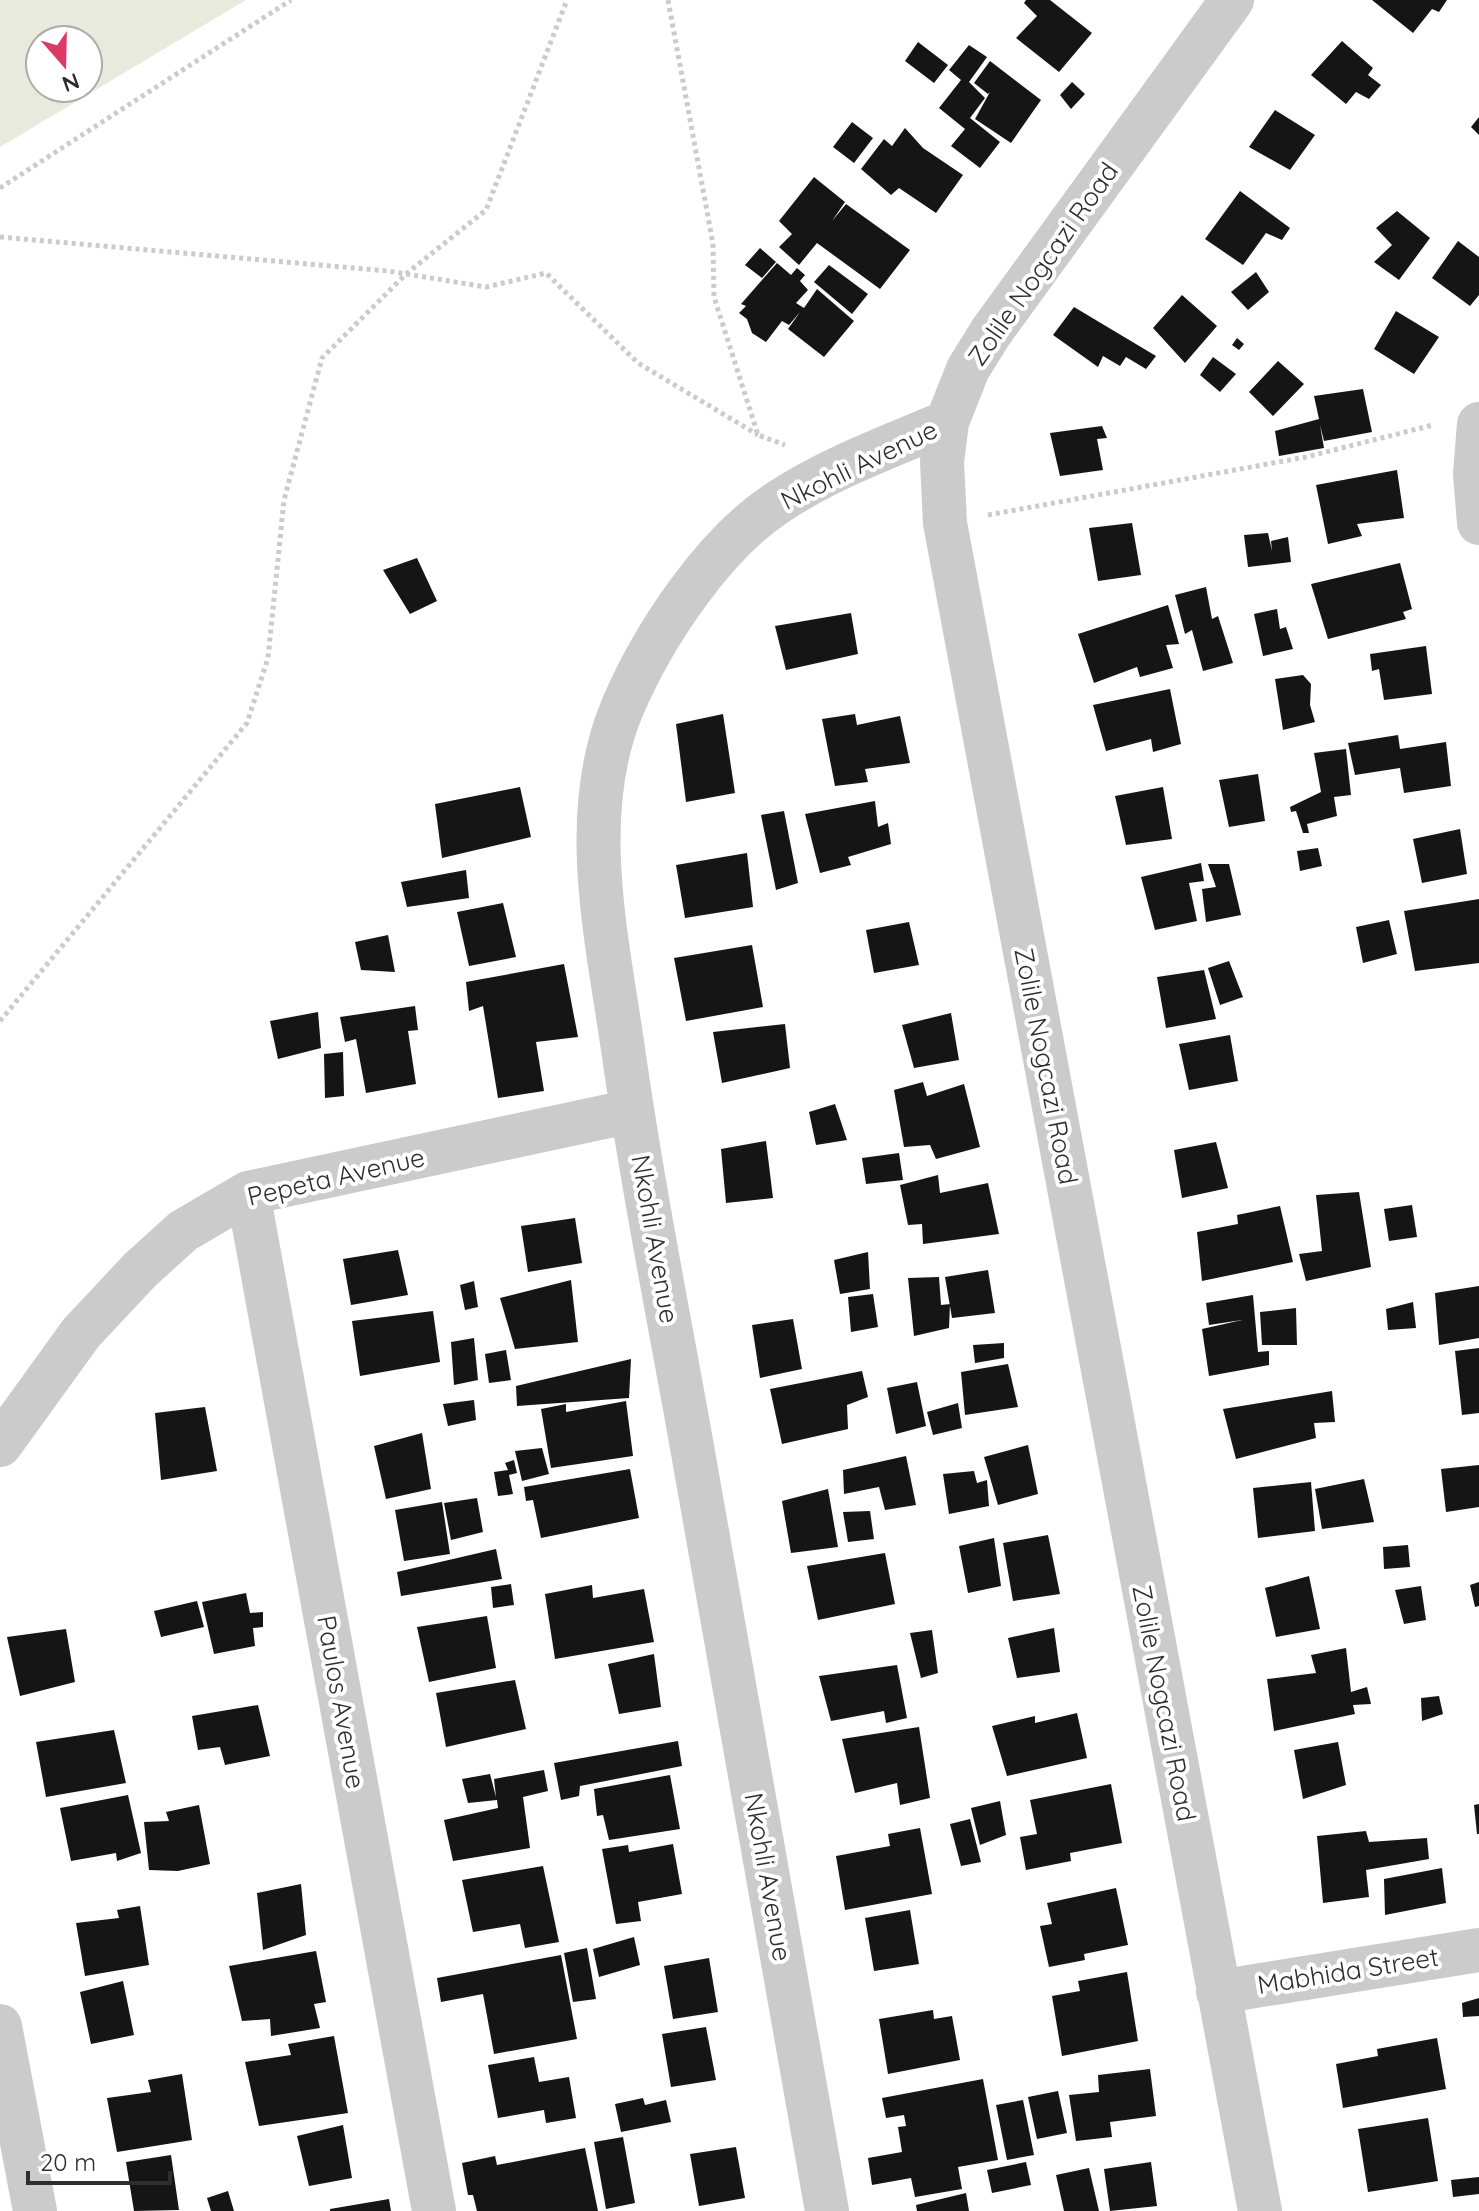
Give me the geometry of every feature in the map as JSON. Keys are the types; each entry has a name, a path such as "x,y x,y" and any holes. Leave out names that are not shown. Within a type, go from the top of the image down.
{"street":[{"name":"Zolile Nogcazi Road","path":"1232,0 991,332 968,369 947,422 942,462 945,523 1260,2211"},
{"name":"Nkohli Avenue","path":"827,2211 632,1111 602,901 598,829 606,770 621,710 653,647 705,573 738,534 777,503 846,466 947,422"},
{"path":"1478,425 1475,474 1479,523"},
{"name":"Pepeta Avenue","path":"0,1445 81,1333 140,1270 183,1231 248,1193 632,1111"},
{"name":"Paulos Avenue","path":"248,1193 434,2211"},
{"name":"Mabhida Street","path":"1218,1992 1479,1950"},
{"path":"0,2026 35,2211"}],"path":[{"path":"0,188 291,0"},
{"path":"0,1021 247,723 268,658 284,500 322,358 406,274 486,210 567,0"},
{"path":"668,0 713,244 714,297 758,435"},
{"path":"0,237 406,274 486,287 546,273 638,363 758,435 846,466"},
{"path":"945,523 1306,457 1430,425 1478,425"}],"shaded area":[{"path":"0,0 246,0 104,85 104,24 24,24 24,104 72,104 0,147"}],"building":[{"path":"1026,0 1050,0 1092,33 1059,72 1016,38 1037,16 1024,3"},
{"path":"1372,0 1447,0 1439,12 1432,9 1413,33"},
{"path":"1342,41 1373,68 1368,75 1381,85 1369,99 1356,92 1346,104 1311,75"},
{"path":"918,42 948,65 934,83 905,61"},
{"path":"969,45 987,57 969,82 985,98 970,118 1000,142 980,168 951,146 965,129 939,108 961,80 949,70"},
{"path":"990,61 1041,100 1011,143 975,119 990,92 988,94 974,83"},
{"path":"1072,82 1085,94 1071,109 1060,95"},
{"path":"1275,110 1315,135 1290,170 1249,147"},
{"path":"1479,117 1479,135 1471,127"},
{"path":"852,122 873,138 854,163 833,147"},
{"path":"905,128 923,148 963,175 936,213 899,188 891,195 861,169 884,139 892,146"},
{"path":"814,177 845,202 832,221 846,204 910,250 880,289 817,243 799,265 779,247 792,234 779,221"},
{"path":"1240,191 1290,228 1282,240 1266,233 1243,265 1205,239"},
{"path":"1397,211 1430,238 1399,280 1374,262 1392,245 1376,228"},
{"path":"1458,241 1479,257 1479,295 1470,306 1432,278"},
{"path":"760,248 776,262 762,278 745,265"},
{"path":"777,263 791,275 797,268 805,275 800,281 808,290 796,303 804,308 817,289 854,321 824,357 788,329 800,312 789,325 782,321 766,342 752,333 747,319 739,313 746,306 741,304"},
{"path":"829,265 868,294 852,314 814,282"},
{"path":"1256,272 1269,292 1248,310 1231,292"},
{"path":"1182,295 1217,326 1185,363 1153,328"},
{"path":"1074,307 1156,356 1146,369 1126,357 1120,366 1103,356 1098,367 1053,335"},
{"path":"1396,311 1439,337 1414,374 1374,349"},
{"path":"1237,338 1244,344 1239,350 1232,345"},
{"path":"1213,357 1236,374 1220,392 1200,375"},
{"path":"1278,361 1304,384 1273,416 1249,392"},
{"path":"1363,389 1372,432 1324,441 1320,425 1324,448 1279,456 1275,431 1319,419 1314,396"},
{"path":"1102,426 1107,438 1097,439 1103,470 1060,476 1050,433"},
{"path":"1397,470 1404,518 1357,524 1362,536 1328,544 1316,485"},
{"path":"1132,523 1141,575 1098,581 1089,528"},
{"path":"1268,533 1272,551 1271,541 1288,537 1291,562 1248,567 1244,535"},
{"path":"417,558 437,601 410,614 383,570"},
{"path":"1400,563 1412,609 1403,612 1406,619 1328,639 1311,584"},
{"path":"1206,587 1212,619 1218,616 1233,663 1203,671 1192,630 1185,634 1175,595"},
{"path":"1168,605 1179,644 1166,645 1173,668 1140,677 1137,667 1094,683 1078,634"},
{"path":"1277,609 1280,629 1286,627 1293,649 1263,656 1254,614"},
{"path":"851,613 858,654 786,670 775,626"},
{"path":"1426,646 1432,694 1384,700 1379,669 1372,671 1370,654"},
{"path":"1303,675 1311,684 1310,705 1315,722 1283,730 1275,679"},
{"path":"1170,689 1181,744 1153,752 1151,739 1106,751 1093,705"},
{"path":"723,714 735,793 686,802 676,724"},
{"path":"855,714 857,725 900,716 910,763 865,769 868,782 835,786 822,719"},
{"path":"1398,735 1400,749 1446,742 1451,786 1404,793 1400,768 1355,775 1348,743"},
{"path":"1346,749 1351,795 1334,797 1337,816 1307,824 1309,833 1303,833 1296,811 1291,812 1290,807 1321,792 1314,753"},
{"path":"1258,774 1265,821 1229,827 1219,780"},
{"path":"520,787 531,837 442,858 435,804"},
{"path":"1163,787 1172,839 1126,845 1115,796"},
{"path":"875,801 878,827 888,823 891,844 848,857 851,865 820,873 805,814"},
{"path":"784,811 798,883 776,890 761,815"},
{"path":"1460,829 1467,874 1422,883 1413,839"},
{"path":"1318,848 1322,866 1300,871 1297,851"},
{"path":"747,853 753,907 685,918 676,865"},
{"path":"1201,863 1204,881 1189,883 1197,921 1155,930 1141,877"},
{"path":"1208,864 1229,864 1241,915 1206,922 1202,889 1216,887"},
{"path":"466,870 469,898 407,907 401,882"},
{"path":"1479,899 1479,963 1415,971 1404,911"},
{"path":"503,903 516,957 469,966 457,912"},
{"path":"1389,920 1397,954 1363,963 1356,927"},
{"path":"909,922 919,965 874,973 866,930"},
{"path":"388,935 395,972 361,970 355,942"},
{"path":"752,945 763,1007 686,1021 674,958"},
{"path":"1229,961 1243,997 1220,1005 1208,968"},
{"path":"564,964 578,1037 536,1042 544,1091 498,1098 483,1006 469,1011 466,982"},
{"path":"1204,970 1216,1019 1166,1028 1157,977"},
{"path":"415,1006 418,1030 408,1031 416,1084 366,1093 356,1039 345,1042 340,1017"},
{"path":"318,1012 321,1048 278,1059 270,1021"},
{"path":"951,1013 959,1060 914,1068 902,1025"},
{"path":"785,1024 790,1068 722,1083 713,1032"},
{"path":"1230,1035 1238,1081 1189,1090 1179,1044"},
{"path":"343,1052 344,1096 325,1098 324,1054"},
{"path":"923,1082 927,1096 964,1084 980,1147 936,1159 930,1145 904,1147 894,1090"},
{"path":"835,1104 847,1140 816,1145 809,1112"},
{"path":"766,1141 773,1198 726,1203 721,1149"},
{"path":"1216,1142 1228,1188 1182,1198 1174,1150"},
{"path":"899,1153 903,1180 866,1184 862,1158"},
{"path":"938,1175 940,1193 988,1183 999,1234 923,1244 922,1224 908,1225 900,1185"},
{"path":"1359,1192 1371,1267 1306,1281 1299,1254 1322,1251 1316,1195"},
{"path":"1412,1205 1417,1237 1389,1241 1384,1209"},
{"path":"1280,1206 1293,1262 1202,1281 1197,1232 1238,1224 1237,1215"},
{"path":"575,1218 582,1263 528,1272 521,1226"},
{"path":"398,1250 408,1295 351,1305 343,1259"},
{"path":"868,1252 870,1289 840,1294 834,1260"},
{"path":"988,1270 995,1313 952,1318 945,1277"},
{"path":"939,1277 941,1305 950,1304 949,1328 914,1336 908,1278"},
{"path":"571,1280 578,1342 515,1349 500,1298"},
{"path":"474,1281 478,1307 465,1310 460,1285"},
{"path":"1479,1286 1479,1338 1439,1345 1435,1293"},
{"path":"873,1294 878,1327 851,1332 848,1297"},
{"path":"1253,1295 1258,1352 1269,1351 1269,1365 1209,1376 1202,1329 1242,1320 1209,1325 1206,1303"},
{"path":"1413,1302 1416,1328 1388,1330 1386,1309"},
{"path":"1296,1308 1297,1345 1262,1345 1260,1312"},
{"path":"433,1311 440,1362 360,1376 352,1321"},
{"path":"793,1319 802,1369 760,1378 752,1325"},
{"path":"474,1338 478,1380 454,1385 451,1342"},
{"path":"1004,1343 1004,1358 975,1363 973,1345"},
{"path":"1479,1348 1479,1413 1462,1415 1455,1351"},
{"path":"506,1350 511,1380 489,1383 485,1354"},
{"path":"631,1359 629,1398 517,1406 516,1386"},
{"path":"1008,1364 1018,1407 965,1415 961,1372"},
{"path":"862,1371 868,1397 847,1405 848,1429 782,1444 770,1389"},
{"path":"917,1382 926,1426 896,1434 887,1388"},
{"path":"1332,1391 1335,1422 1314,1423 1316,1438 1236,1459 1223,1409"},
{"path":"474,1400 476,1420 448,1426 443,1404"},
{"path":"626,1401 633,1456 551,1468 541,1409 566,1404 566,1412"},
{"path":"958,1403 962,1428 933,1435 927,1412"},
{"path":"205,1407 217,1471 161,1480 155,1413"},
{"path":"422,1433 431,1489 386,1499 374,1446"},
{"path":"1028,1445 1038,1494 998,1505 984,1457"},
{"path":"542,1448 549,1474 522,1481 515,1451"},
{"path":"906,1456 916,1505 885,1510 879,1487 844,1494 843,1470"},
{"path":"514,1460 517,1473 509,1475 513,1494 498,1496 494,1472 508,1470 505,1463"},
{"path":"1479,1465 1479,1507 1446,1512 1441,1469"},
{"path":"630,1469 639,1518 541,1538 533,1500 526,1501 524,1487"},
{"path":"974,1471 977,1483 987,1480 989,1506 949,1514 943,1474"},
{"path":"1364,1479 1374,1522 1322,1529 1315,1489"},
{"path":"1311,1482 1315,1531 1258,1538 1253,1488"},
{"path":"828,1489 838,1547 791,1553 782,1501"},
{"path":"477,1498 483,1532 451,1540 444,1503"},
{"path":"442,1502 450,1554 404,1561 395,1510"},
{"path":"870,1511 874,1539 848,1542 843,1512"},
{"path":"1048,1535 1060,1594 1013,1601 1003,1543"},
{"path":"994,1538 1001,1586 968,1593 959,1546"},
{"path":"1408,1545 1410,1567 1384,1569 1383,1547"},
{"path":"496,1549 502,1579 401,1596 397,1572"},
{"path":"885,1553 895,1604 818,1620 807,1566"},
{"path":"1309,1576 1320,1629 1276,1637 1265,1588"},
{"path":"1479,1582 1479,1606 1475,1607 1470,1585"},
{"path":"511,1584 514,1605 493,1608 491,1587"},
{"path":"592,1585 593,1598 644,1589 654,1642 555,1659 545,1594"},
{"path":"1421,1586 1426,1620 1404,1624 1395,1590"},
{"path":"246,1593 250,1613 263,1612 263,1627 253,1628 255,1646 214,1654 202,1602"},
{"path":"197,1601 204,1627 161,1637 154,1611"},
{"path":"487,1616 496,1668 429,1682 417,1627"},
{"path":"1054,1628 1060,1672 1017,1678 1008,1638"},
{"path":"66,1629 75,1682 20,1696 7,1637"},
{"path":"932,1630 938,1673 921,1678 910,1633"},
{"path":"1346,1648 1351,1692 1367,1687 1371,1704 1353,1705 1355,1714 1274,1731 1267,1679 1316,1673 1311,1655"},
{"path":"654,1654 661,1707 619,1714 608,1664"},
{"path":"897,1665 907,1718 886,1723 884,1711 831,1721 819,1676"},
{"path":"515,1680 526,1729 446,1747 436,1693"},
{"path":"1439,1696 1443,1714 1422,1721 1421,1698"},
{"path":"258,1705 270,1756 225,1765 220,1747 198,1750 192,1716"},
{"path":"1077,1713 1087,1758 1007,1776 992,1726 1035,1716 1035,1723"},
{"path":"919,1727 930,1798 900,1805 897,1783 855,1793 842,1739"},
{"path":"114,1730 126,1783 46,1797 36,1742"},
{"path":"678,1741 682,1766 580,1786 579,1796 561,1800 554,1763"},
{"path":"1338,1742 1346,1785 1303,1799 1294,1750"},
{"path":"544,1770 548,1791 523,1797 530,1848 453,1861 444,1820 498,1808 497,1800 468,1803 462,1779 490,1774 496,1797 494,1779"},
{"path":"670,1775 680,1829 609,1840 603,1815 597,1816 594,1789"},
{"path":"1111,1784 1122,1843 1070,1853 1071,1861 1026,1870 1020,1837 1037,1834 1030,1800"},
{"path":"128,1795 141,1853 117,1861 116,1853 71,1861 60,1808"},
{"path":"1000,1801 1006,1835 980,1845 971,1808"},
{"path":"1479,1804 1479,1834 1477,1834 1474,1805"},
{"path":"199,1805 210,1864 178,1871 149,1870 144,1822 169,1821 166,1812"},
{"path":"970,1819 981,1862 961,1866 950,1824"},
{"path":"920,1828 932,1894 845,1910 836,1856 890,1846 888,1834"},
{"path":"1366,1831 1369,1842 1427,1838 1429,1859 1366,1870 1369,1897 1323,1903 1317,1836"},
{"path":"673,1844 682,1894 638,1902 641,1921 616,1924 602,1849 628,1845 629,1852"},
{"path":"543,1866 559,1942 525,1948 520,1924 473,1932 462,1880"},
{"path":"1442,1868 1446,1903 1385,1915 1384,1879"},
{"path":"301,1884 306,1935 263,1950 257,1893"},
{"path":"1116,1888 1128,1945 1084,1954 1085,1960 1049,1967 1040,1926 1052,1924 1047,1903"},
{"path":"140,1906 149,1965 85,1976 76,1923 119,1918 117,1910"},
{"path":"910,1910 919,1964 874,1971 865,1918"},
{"path":"634,1937 640,1965 599,1977 593,1949"},
{"path":"587,1948 596,1999 573,2002 564,1953"},
{"path":"316,1951 326,2002 314,2004 320,2028 271,2036 270,2019 242,2021 229,1966"},
{"path":"561,1955 577,2039 494,2054 483,1994 441,2002 437,1978"},
{"path":"709,1958 718,2012 673,2019 664,1966"},
{"path":"1127,1972 1138,2041 1062,2056 1052,1996 1080,1991 1078,1981"},
{"path":"123,1981 134,2035 91,2044 80,1992"},
{"path":"1479,1998 1479,2016 1463,2017 1462,2003"},
{"path":"933,2010 934,2019 952,2016 960,2060 888,2074 879,2019"},
{"path":"706,2027 716,2080 671,2087 662,2034"},
{"path":"334,2036 348,2113 259,2126 245,2062 291,2055 288,2044"},
{"path":"1437,2038 1446,2089 1343,2108 1336,2064 1378,2056 1377,2049"},
{"path":"534,2057 539,2082 569,2077 576,2118 546,2123 544,2110 498,2118 488,2065"},
{"path":"1150,2069 1156,2116 1110,2122 1112,2137 1076,2141 1069,2095 1099,2092 1098,2075"},
{"path":"182,2074 192,2140 117,2152 107,2098 151,2092 148,2080"},
{"path":"983,2079 998,2160 958,2167 962,2189 915,2197 911,2178 872,2185 868,2158 902,2152 898,2127 906,2126 904,2115 886,2118 882,2098"},
{"path":"1058,2091 1067,2133 1037,2139 1028,2097"},
{"path":"643,2098 645,2105 666,2100 671,2122 621,2132 615,2104"},
{"path":"1023,2100 1034,2155 1007,2160 996,2105"},
{"path":"1428,2118 1438,2181 1368,2192 1358,2129"},
{"path":"343,2125 352,2178 309,2186 297,2136"},
{"path":"623,2137 635,2203 606,2209 594,2142"},
{"path":"736,2147 745,2198 699,2206 690,2154"},
{"path":"585,2148 598,2211 477,2211 473,2195 468,2195 462,2163 495,2156 497,2165"},
{"path":"171,2155 179,2210 134,2211 126,2162"},
{"path":"1026,2162 1031,2185 992,2193 987,2170"},
{"path":"1151,2162 1157,2206 1110,2211 1104,2169"},
{"path":"1089,2168 1099,2211 1064,2211 1056,2175"},
{"path":"1479,2177 1479,2194 1453,2197 1451,2180"},
{"path":"228,2191 234,2211 211,2211 207,2198"},
{"path":"966,2193 969,2211 917,2211 916,2205"},
{"path":"389,2199 391,2211 330,2211 330,2209"}]}
